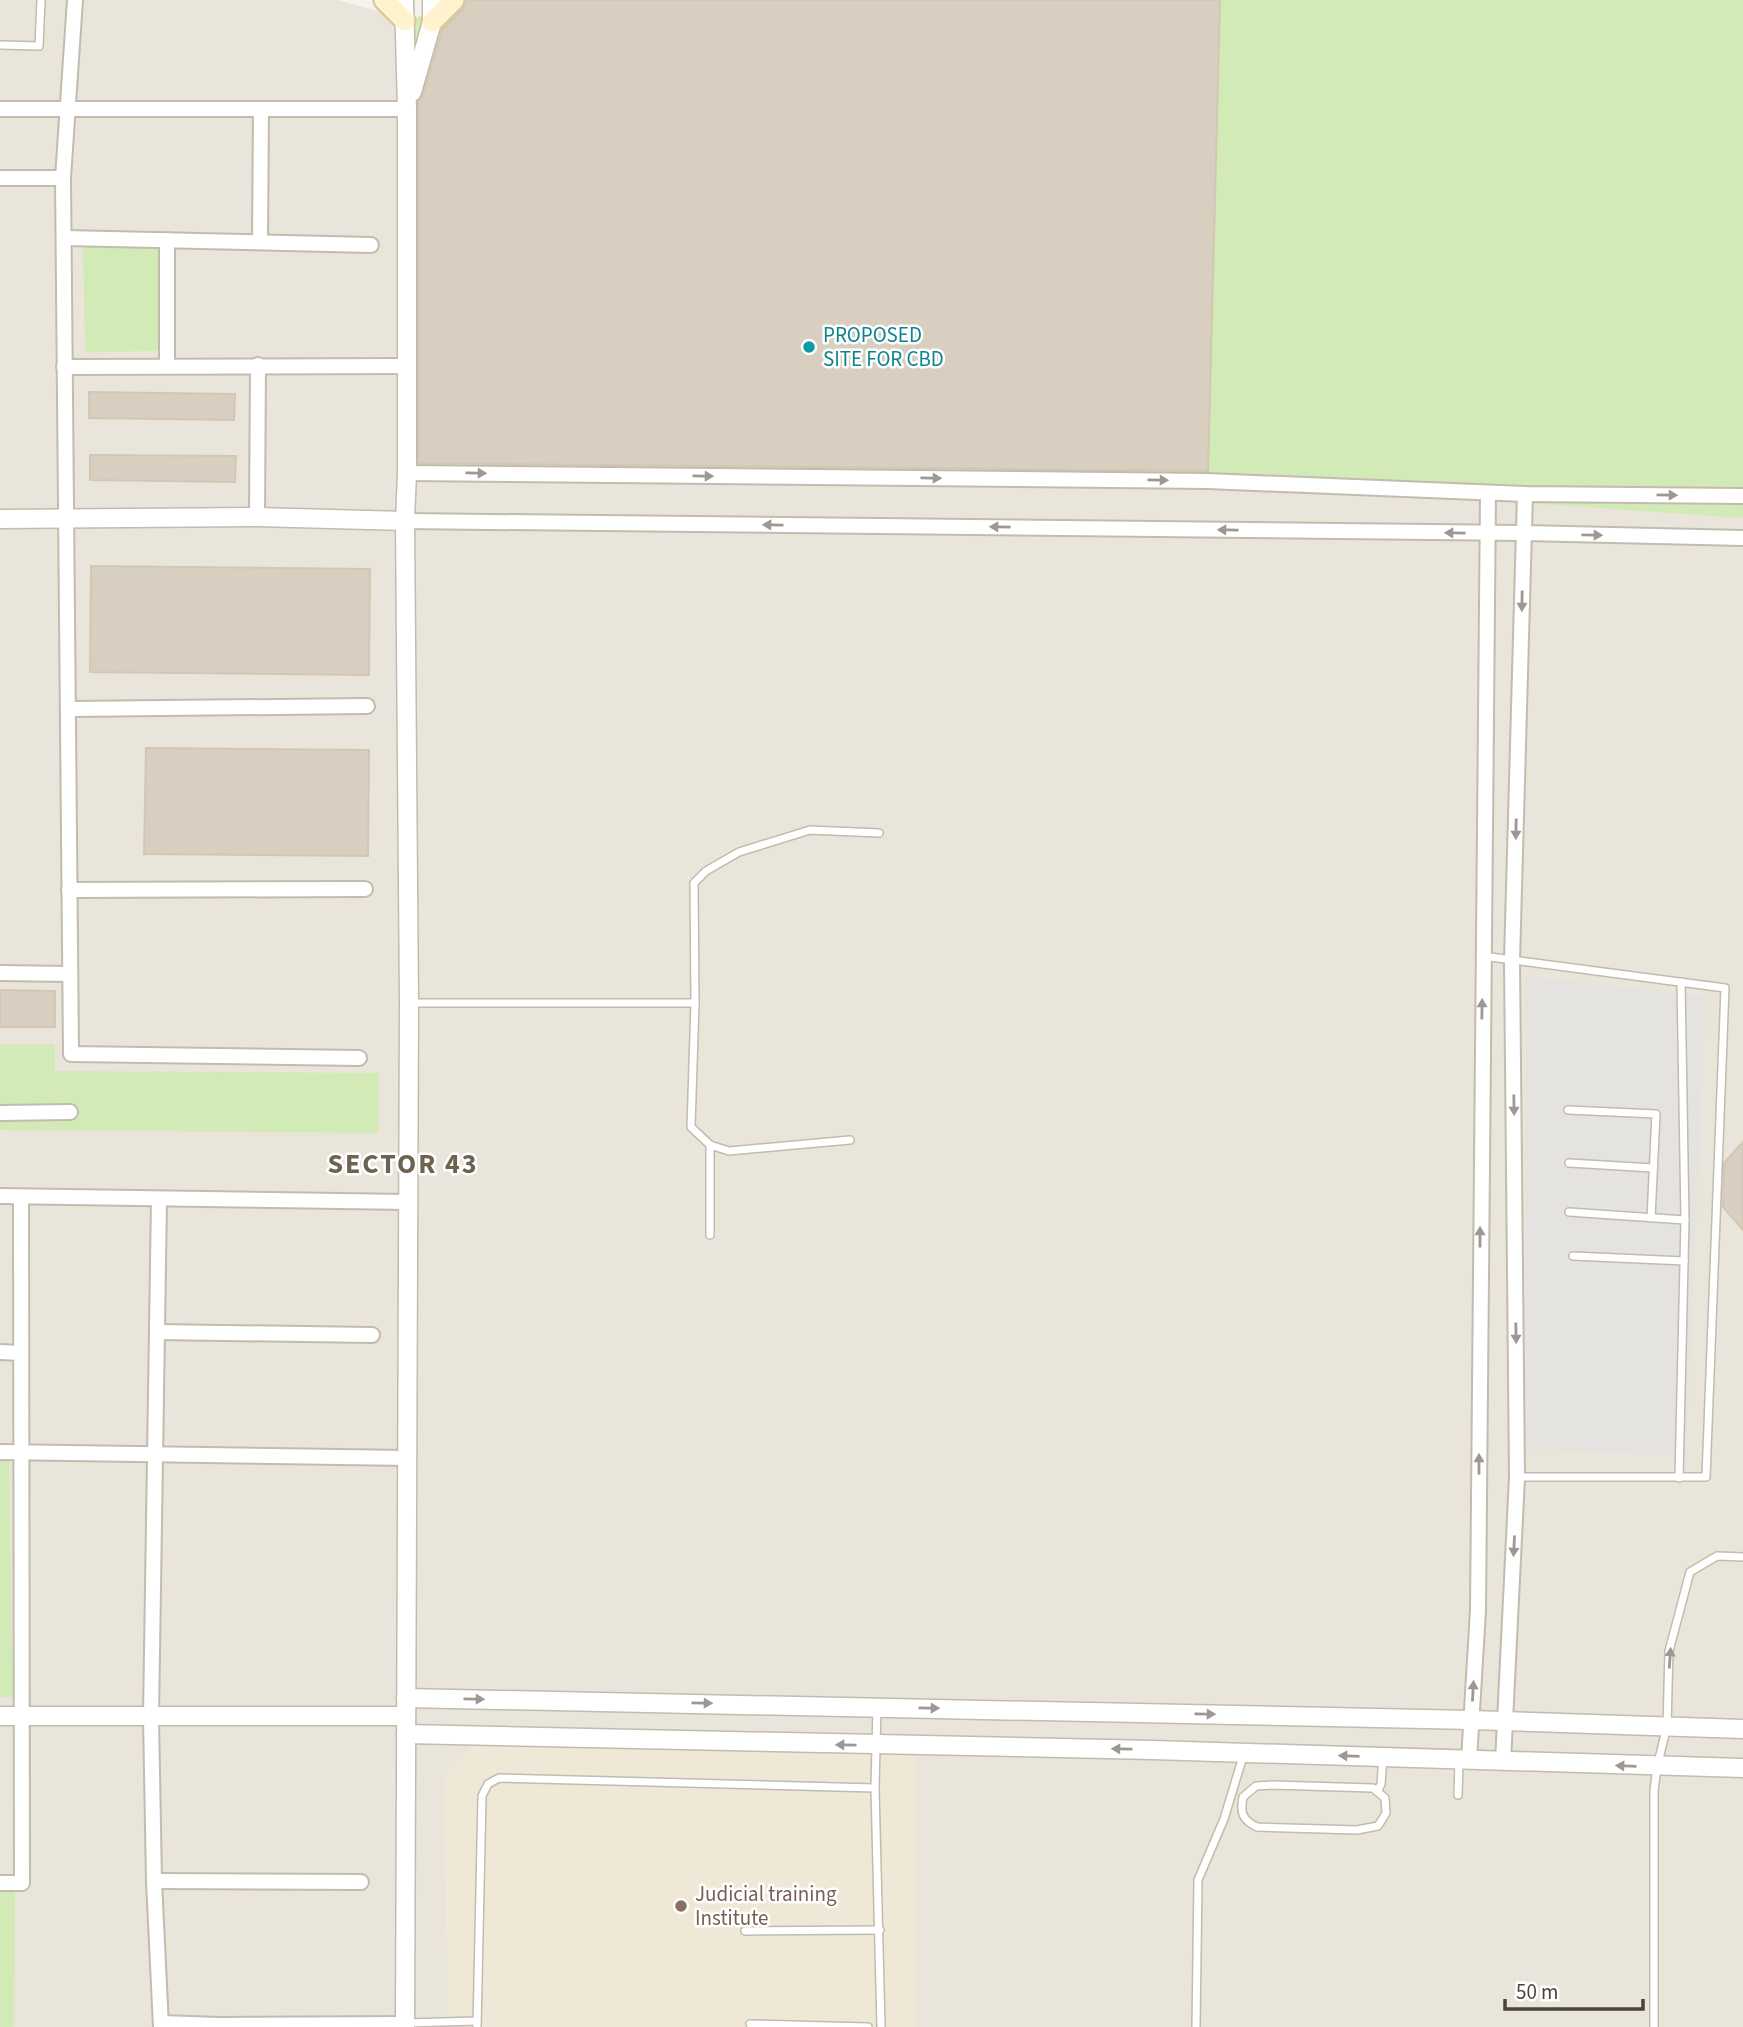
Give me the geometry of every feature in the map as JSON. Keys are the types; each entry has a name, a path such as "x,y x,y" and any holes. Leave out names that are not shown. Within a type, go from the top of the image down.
{"main road":[{"path":"384,0 405,21"},
{"path":"432,22 454,0"}],"street":[{"path":"75,0 63,178 71,1054 359,1058"},
{"path":"159,1199 151,1717 154,1881 161,2025 405,2025 409,1003 405,521 407,108 404,0"},
{"path":"407,108 432,22 432,0"},
{"path":"0,108 407,108"},
{"path":"260,242 261,109"},
{"path":"0,178 63,178"},
{"path":"65,238 371,245"},
{"path":"167,240 167,366"},
{"path":"257,517 258,365"},
{"path":"64,367 406,366"},
{"path":"407,472 1208,481 1488,493 1743,496"},
{"path":"1464,1759 1472,1720 1478,1610 1488,493"},
{"path":"1503,1762 1517,1477 1512,960 1525,494"},
{"path":"0,519 257,517 1743,538"},
{"path":"69,709 367,706"},
{"path":"69,890 365,889"},
{"path":"0,973 70,974"},
{"path":"0,1113 70,1112"},
{"path":"0,1196 408,1202"},
{"path":"0,1883 22,1883 21,1197"},
{"path":"157,1332 372,1335"},
{"path":"0,1352 21,1353"},
{"path":"0,1452 408,1458"},
{"path":"406,1698 1472,1720 1743,1729"},
{"path":"0,1716 151,1717 878,1745 1383,1756 1743,1768"},
{"path":"154,1881 361,1882"}],"lane":[{"path":"0,45 39,47 41,0"},
{"path":"850,1140 729,1151 710,1145 691,1127 695,1003 694,883 706,871 739,852 810,830 879,833"},
{"path":"1483,956 1725,988 1706,1478 1517,1477"},
{"path":"1679,1478 1685,1220 1681,982"},
{"path":"409,1003 695,1003"},
{"path":"1568,1110 1656,1114 1651,1218"},
{"path":"710,1145 710,1235"},
{"path":"1569,1163 1653,1168"},
{"path":"1569,1212 1685,1220"},
{"path":"1573,1256 1684,1261"},
{"path":"1654,2027 1653,1816 1657,1766 1667,1727 1669,1651 1690,1572 1717,1556 1743,1557"},
{"path":"877,1707 875,1788 881,2027"},
{"path":"1196,2027 1198,1880 1224,1819 1245,1753"},
{"path":"1378,1790 1383,1756"},
{"path":"1458,1796 1464,1759"},
{"path":"405,2025 477,2024 482,1796 488,1784 499,1778 875,1788"},
{"path":"1256,1786 1378,1790 1385,1798 1386,1813 1378,1826 1371,1828 1357,1830 1257,1827 1246,1821 1242,1815 1243,1797 1256,1786"},
{"path":"745,1931 880,1930"},
{"path":"750,2024 868,2027"}],"shaded area":[{"path":"0,0 338,0 411,20 459,0 1743,0 1743,2027 0,2027"},
{"path":"1525,976 1706,997 1686,1456 1527,1449"},
{"name":"Judicial training Institute","path":"478,1745 917,1755 916,2027 448,2027 444,1785 450,1770 471,1748"}],"green space":[{"path":"459,0 1743,0 1743,518 1207,481 407,473 411,20"},
{"path":"159,243 162,351 85,352 83,244"},
{"path":"0,1044 55,1044 55,1071 379,1073 378,1133 0,1130"},
{"path":"0,1458 9,1458 13,1697 0,1697"},
{"path":"0,1891 15,1891 14,2027 0,2027"}],"building":[{"name":"PROPOSED SITE FOR CBD","path":"466,0 1220,0 1208,471 418,463 418,101 423,95 442,30 463,9"},
{"path":"89,392 235,394 234,420 89,418"},
{"path":"90,455 236,456 235,482 90,480"},
{"path":"91,566 370,569 369,675 90,672"},
{"path":"146,748 369,750 368,856 144,854"},
{"path":"0,990 55,991 55,1027 0,1027"},
{"path":"1743,1142 1743,1230 1723,1207 1724,1163"}],"place":[{"name":"PROPOSED SITE FOR CBD","path":"809,347"},
{"name":"Judicial training Institute","path":"681,1906"}],"district":[{"name":"SECTOR 43","path":"403,1164"}]}
